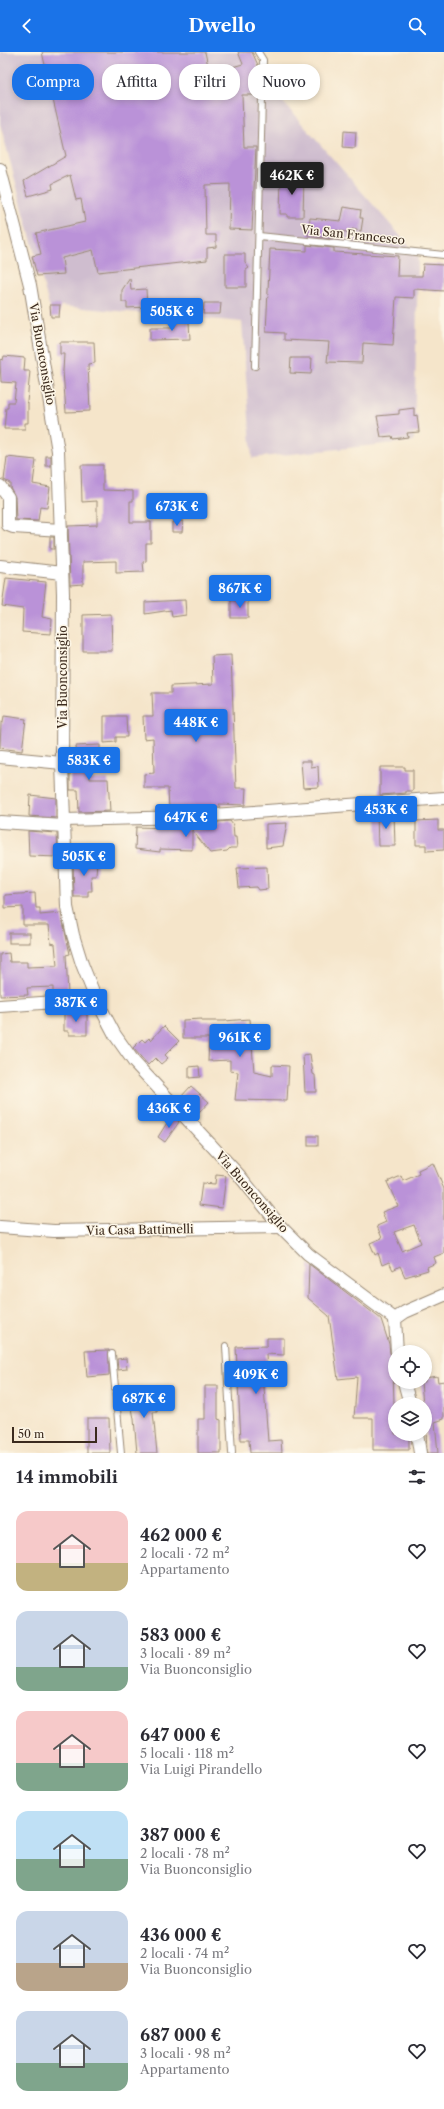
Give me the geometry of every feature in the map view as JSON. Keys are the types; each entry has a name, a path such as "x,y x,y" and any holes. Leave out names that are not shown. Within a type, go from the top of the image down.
{"street":[{"name":"Via Buonconsiglio","path":"0,169 30,285 58,451 62,573 64,721 62,763 67,907 72,935 96,999 115,1034 134,1062 238,1174 281,1227 308,1254 395,1319"},
{"path":"0,486 8,497 8,525 13,527 61,530"},
{"path":"0,566 62,573"},
{"path":"0,757 62,763"},
{"path":"0,822 64,823 186,817 444,798"},
{"path":"0,1006 96,999"},
{"name":"Via Casa Battimelli","path":"0,1227 54,1231 281,1227"},
{"path":"397,1345 395,1319 405,1312 444,1295"},
{"path":"418,1441 420,1453"}],"lane":[{"path":"255,366 263,60 258,52"},
{"name":"Via San Francesco","path":"259,236 444,255"},
{"path":"226,1346 232,1453"},
{"path":"112,1354 122,1453"}],"shaded area":[{"path":"0,52 239,52 250,64 248,64 248,100 281,100 418,256 414,441 252,458 242,322 49,305 0,124"}],"building":[{"path":"42,52 205,52 208,64 179,64 179,100 240,100 240,65 243,64 238,52 252,52 258,64 248,64 248,95 242,95 244,147 256,147 252,230 229,229 230,184 205,185 206,235 216,235 216,247 207,248 207,260 98,272 93,250 62,258 64,274 37,276 32,256 41,254 36,233 85,222 81,199 76,200 70,175 52,184 53,189 28,196 24,181 66,156 53,100 94,100 94,64 45,64"},
{"path":"344,131 356,132 355,148 343,147"},
{"path":"289,175 304,176 303,217 287,217 287,214 280,214 281,177 289,177"},
{"path":"344,207 361,210 360,218 363,218 361,231 352,229 352,233 336,230 335,239 308,236 310,218 341,221"},
{"path":"307,245 334,248 334,252 398,256 397,276 422,276 423,264 444,265 444,291 414,289 414,298 396,297 393,345 363,343 362,363 327,362 329,342 284,340 284,333 266,332 270,249 307,251"},
{"path":"225,254 245,254 245,263 249,268 246,270 246,287 225,287"},
{"path":"130,278 131,290 146,289 147,307 127,308 127,302 122,302 122,290"},
{"path":"204,303 221,303 220,314 203,314"},
{"path":"50,305 60,305 59,317 51,317"},
{"path":"174,322 189,322 190,339 150,340 150,328 174,328"},
{"path":"60,342 94,342 95,363 88,364 90,411 66,412 63,371 64,354 60,354"},
{"path":"4,356 25,358 24,371 30,371 27,402 28,423 25,423 25,429 4,429 6,408 8,408 8,402 14,402 16,383 1,382 0,359 3,360"},
{"path":"291,358 312,358 311,374 290,373"},
{"path":"414,408 414,416 417,415 419,432 407,433 408,437 393,439 392,436 381,437 377,416 399,414 399,410"},
{"path":"46,456 51,456 51,466 46,466"},
{"path":"7,457 36,460 33,484 50,487 47,508 40,507 38,521 16,520 15,497 10,487 10,483 4,480"},
{"path":"81,465 103,465 103,490 133,491 133,501 130,501 130,522 151,522 151,543 146,543 146,561 143,562 144,572 116,573 116,561 83,562 83,584 70,585 68,526 97,525 97,501 82,502"},
{"path":"161,502 170,502 170,516 150,515 150,504 161,504"},
{"path":"183,521 182,532 172,532 172,522"},
{"path":"50,537 54,537 54,549 50,549"},
{"path":"6,578 46,582 42,617 52,619 51,634 22,632 23,609 2,606"},
{"path":"185,600 186,615 172,617 171,610 145,614 145,602"},
{"path":"231,600 248,600 248,618 231,618"},
{"path":"111,614 112,651 83,651 83,615"},
{"path":"231,655 236,788 246,788 245,805 219,804 221,807 169,810 168,788 144,788 144,774 154,773 153,738 144,739 143,716 153,716 152,693 171,693 171,686 213,684 212,656"},
{"path":"4,716 26,719 22,751 0,748 1,722 3,723"},
{"path":"104,716 126,716 127,737 116,737 116,742 104,743"},
{"path":"100,745 100,759 89,760 90,779 108,779 110,811 79,812 78,790 70,790 70,758 77,758 76,746"},
{"path":"301,761 311,761 311,767 318,766 319,787 303,788"},
{"path":"380,767 405,767 405,770 413,770 413,791 380,795"},
{"path":"30,795 56,798 56,818 29,816"},
{"path":"394,813 395,846 378,846 377,814"},
{"path":"438,820 438,830 444,830 444,850 426,851 426,845 416,845 416,821"},
{"path":"230,821 233,825 237,848 230,848 227,851 210,853 192,830 192,850 160,849 160,852 135,849 136,827 204,829 204,827 216,826 218,822"},
{"path":"287,823 283,846 266,848 266,824"},
{"path":"28,831 57,833 58,857 29,856"},
{"path":"97,860 96,876 91,876 92,891 88,891 88,897 74,897 73,861"},
{"path":"267,867 268,889 259,890 257,887 239,888 237,868"},
{"path":"35,893 36,908 40,908 40,915 61,913 70,954 66,955 68,994 53,995 53,987 27,988 28,995 0,996 0,954 9,953 10,962 27,962 27,967 57,966 55,944 51,943 49,925 23,925 23,907 5,908 5,895"},
{"path":"9,933 30,933 30,943 9,943"},
{"path":"64,1011 87,1011 87,1035 69,1035 69,1031 64,1031"},
{"path":"202,1019 202,1021 224,1021 250,1019 254,1072 272,1076 272,1065 289,1066 287,1101 235,1100 238,1072 230,1071 230,1060 208,1061 209,1038 183,1038 183,1020"},
{"path":"164,1026 179,1041 165,1055 168,1058 161,1064 155,1058 148,1065 133,1048 142,1039 145,1042 149,1038 151,1040"},
{"path":"310,1054 313,1074 315,1075 316,1092 305,1092 303,1055"},
{"path":"199,1066 200,1077 189,1078 189,1067"},
{"path":"191,1086 209,1102 198,1114 180,1098"},
{"path":"172,1115 179,1122 165,1142 158,1137"},
{"path":"308,1136 318,1136 318,1146 308,1146"},
{"path":"433,1163 444,1189 444,1253 434,1257 436,1263 427,1267 428,1270 405,1277 400,1266 393,1270 389,1262 382,1265 378,1253 375,1255 370,1243 382,1238 377,1226 386,1222 382,1212 398,1206 387,1182 401,1176 403,1181 419,1174 418,1170","holes":["414,1225 421,1243 402,1251 394,1232"]},
{"path":"216,1175 226,1176 222,1208 199,1205 202,1183 215,1184"},
{"path":"309,1264 381,1319 389,1345 388,1389 394,1389 394,1397 388,1397 388,1441 409,1441 409,1450 373,1450 373,1418 354,1418 357,1377 338,1379 329,1316 308,1298"},
{"path":"267,1338 284,1338 284,1355 266,1354 267,1374 263,1374 268,1441 281,1440 282,1453 250,1453 249,1440 241,1440 236,1347 267,1346"},
{"path":"109,1350 109,1375 87,1377 85,1351"},
{"path":"126,1358 127,1369 118,1370 117,1359"},
{"path":"437,1376 438,1382 444,1381 444,1419 435,1422 438,1453 427,1453 427,1441 432,1441 432,1397 422,1397 422,1389 432,1389 432,1377"},
{"path":"205,1386 218,1386 218,1419 221,1420 221,1453 198,1453 198,1419 205,1419"},
{"path":"152,1389 153,1401 157,1401 157,1412 153,1412 157,1453 137,1453 134,1419 132,1408 129,1409 128,1390"},
{"path":"87,1418 109,1418 110,1453 87,1453"}]}
